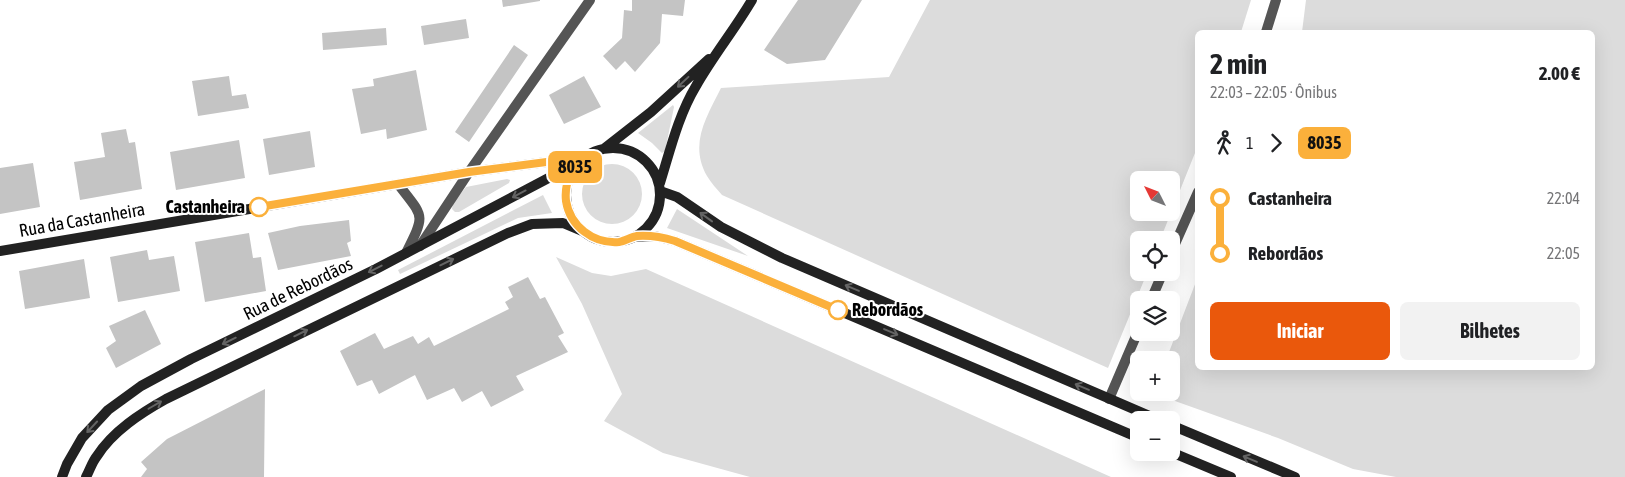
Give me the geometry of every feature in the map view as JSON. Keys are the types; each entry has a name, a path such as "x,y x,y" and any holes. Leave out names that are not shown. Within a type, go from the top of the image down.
{"main road":[{"path":"752,0 718,49 687,102 660,187 654,218 648,226 626,240 607,242 590,236 582,230 571,216 566,198 568,180 581,160 605,148 615,147 634,152 648,162 656,173 660,187 721,227 782,258 1138,411"},
{"path":"605,148 651,112 718,49"},
{"name":"Rua da Castanheira","path":"0,251 469,172 581,160"},
{"name":"Rua de Rebordãos","path":"62,477 82,438 108,410 141,386 191,359 420,246 581,160"},
{"path":"86,477 97,456 119,431 142,413 166,398 508,233 532,224 563,223 582,230"},
{"path":"634,236 655,236 675,241 1130,434"},
{"path":"1180,429 1295,477"},
{"path":"1180,456 1231,477"}],"street":[{"path":"420,246 469,172 590,0"},
{"path":"1267,30 1276,0"},
{"path":"398,184 418,210 421,217 420,226 406,253"},
{"path":"1180,233 1195,199"},
{"path":"1109,399 1134,341"}],"shaded area":[{"path":"930,0 1251,0 1242,30 1195,30 1195,153 1180,190 1180,171 1130,171 1130,221 1168,221 1164,231 1130,231 1130,281 1144,281 1140,291 1130,291 1130,314 1108,368 722,195 707,176 699,153 702,131 721,88 889,77"},
{"path":"1306,0 1625,0 1625,477 1396,477 1353,469 1278,438 1175,401 1180,401 1180,351 1169,351 1173,341 1180,341 1180,323 1195,284 1195,370 1595,370 1595,30 1302,30"},
{"path":"673,105 665,151 662,153 638,133"},
{"path":"612,164 628,169 633,173 637,178 642,194 637,210 633,215 628,219 612,224 596,219 591,215 587,210 582,194 587,178 591,173 596,169"},
{"path":"510,180 509,183 459,212 455,212 452,209 453,203 466,187"},
{"path":"543,195 552,213 518,218 400,274 398,270"},
{"path":"677,209 748,256 667,228"},
{"path":"556,257 592,273 611,276 646,269 1111,477 750,477 663,453 604,421 622,394 582,304"}],"building":[{"path":"502,0 540,0 540,1 503,7"},
{"path":"632,0 685,0 683,16 662,14 660,43 635,72 625,61 616,70 603,56 622,38 624,10 632,11"},
{"path":"798,0 862,0 825,60 787,64 764,50"},
{"path":"466,19 469,38 424,45 421,26"},
{"path":"386,28 387,45 323,50 322,33"},
{"path":"514,45 528,55 469,142 455,132"},
{"path":"416,70 427,130 387,139 386,129 361,134 352,89 374,86 373,79"},
{"path":"229,76 232,96 246,94 249,108 198,116 192,81"},
{"path":"584,76 601,107 564,124 549,95"},
{"path":"126,129 129,143 135,142 142,189 80,200 74,162 105,157 101,133"},
{"path":"310,131 315,167 269,175 263,139"},
{"path":"239,140 245,178 176,190 170,152"},
{"path":"33,163 40,207 0,214 0,168"},
{"path":"349,220 351,241 347,243 351,256 278,270 268,233 300,226"},
{"path":"249,233 253,258 261,257 266,291 205,302 195,242"},
{"path":"147,250 149,260 174,256 180,291 118,302 110,257"},
{"path":"84,259 90,298 25,309 19,271"},
{"path":"528,277 540,299 545,297 564,333 558,336 568,352 516,376 524,390 491,407 482,391 462,402 454,388 427,400 415,375 379,394 372,380 357,386 340,351 375,333 384,349 413,336 418,344 429,337 434,346 509,309 505,302 513,297 508,287"},
{"path":"145,310 161,344 116,368 106,348 116,341 109,326"},
{"path":"265,389 264,477 141,477 147,469 141,462 167,439"}],"bus line":[{"name":"8035","path":"259,207 469,172 585,157 577,163 572,171 568,180 566,198 567,208 576,224 590,236 607,242 618,242 634,236 655,236 675,241 838,310"}],"place":[{"name":"Castanheira","path":"259,207"},
{"name":"Rebordãos","path":"838,310"}]}
